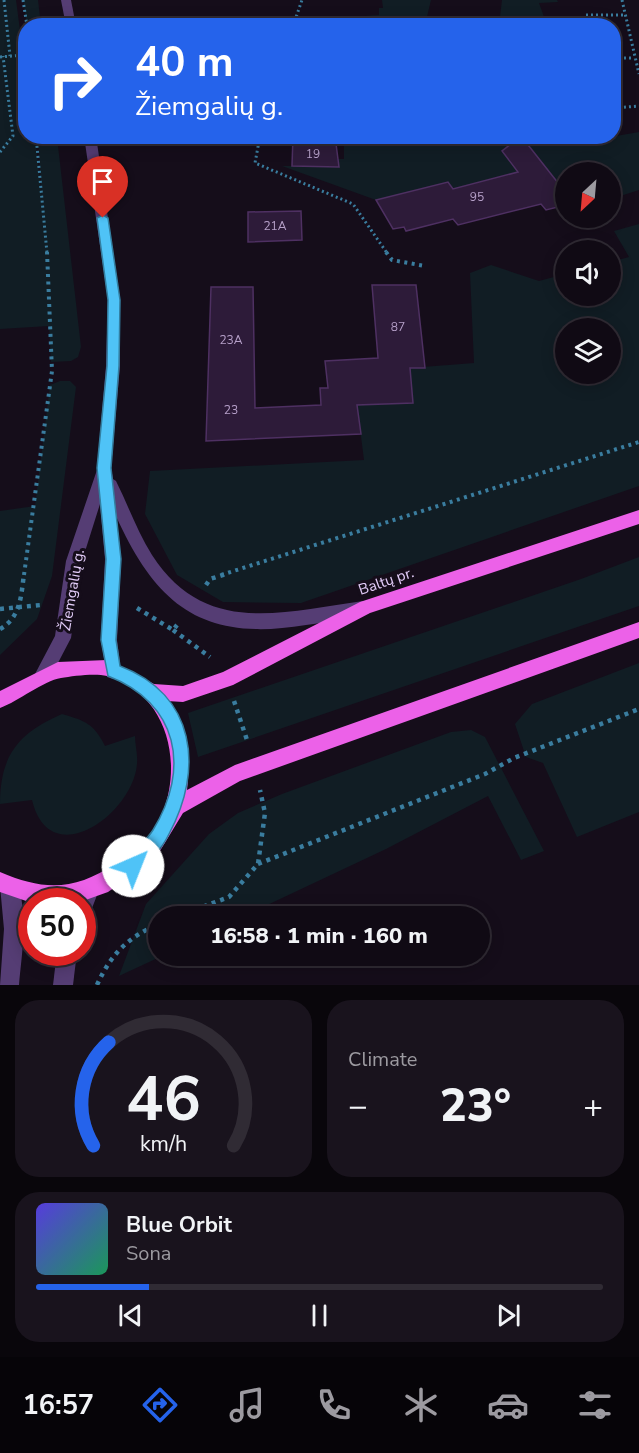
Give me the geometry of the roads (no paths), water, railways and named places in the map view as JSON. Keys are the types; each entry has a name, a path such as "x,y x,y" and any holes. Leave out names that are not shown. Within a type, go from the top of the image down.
{"main road":[{"name":"Baltų pr.","path":"152,692 183,694 227,679 366,608 639,517"},
{"path":"175,807 235,774 639,630"},
{"name":"Baltų pr.","path":"0,700 20,685 43,674 67,668 91,667 113,670 134,679 152,692 167,710 177,731 182,755 182,780 175,807 165,828 139,860 112,880 94,888"}],"street":[{"path":"66,0 69,18"},
{"name":"Žiemgalių g.","path":"91,144 114,300 113,366 104,468 113,559 109,640 113,670"},
{"path":"104,468 131,536 144,560 159,580 191,607 222,617 259,622 366,608"},
{"name":"Žiemgalių g.","path":"43,674 63,638 75,561 104,468"},
{"path":"4,885 14,929 9,985"},
{"path":"63,985 65,966"}]}
